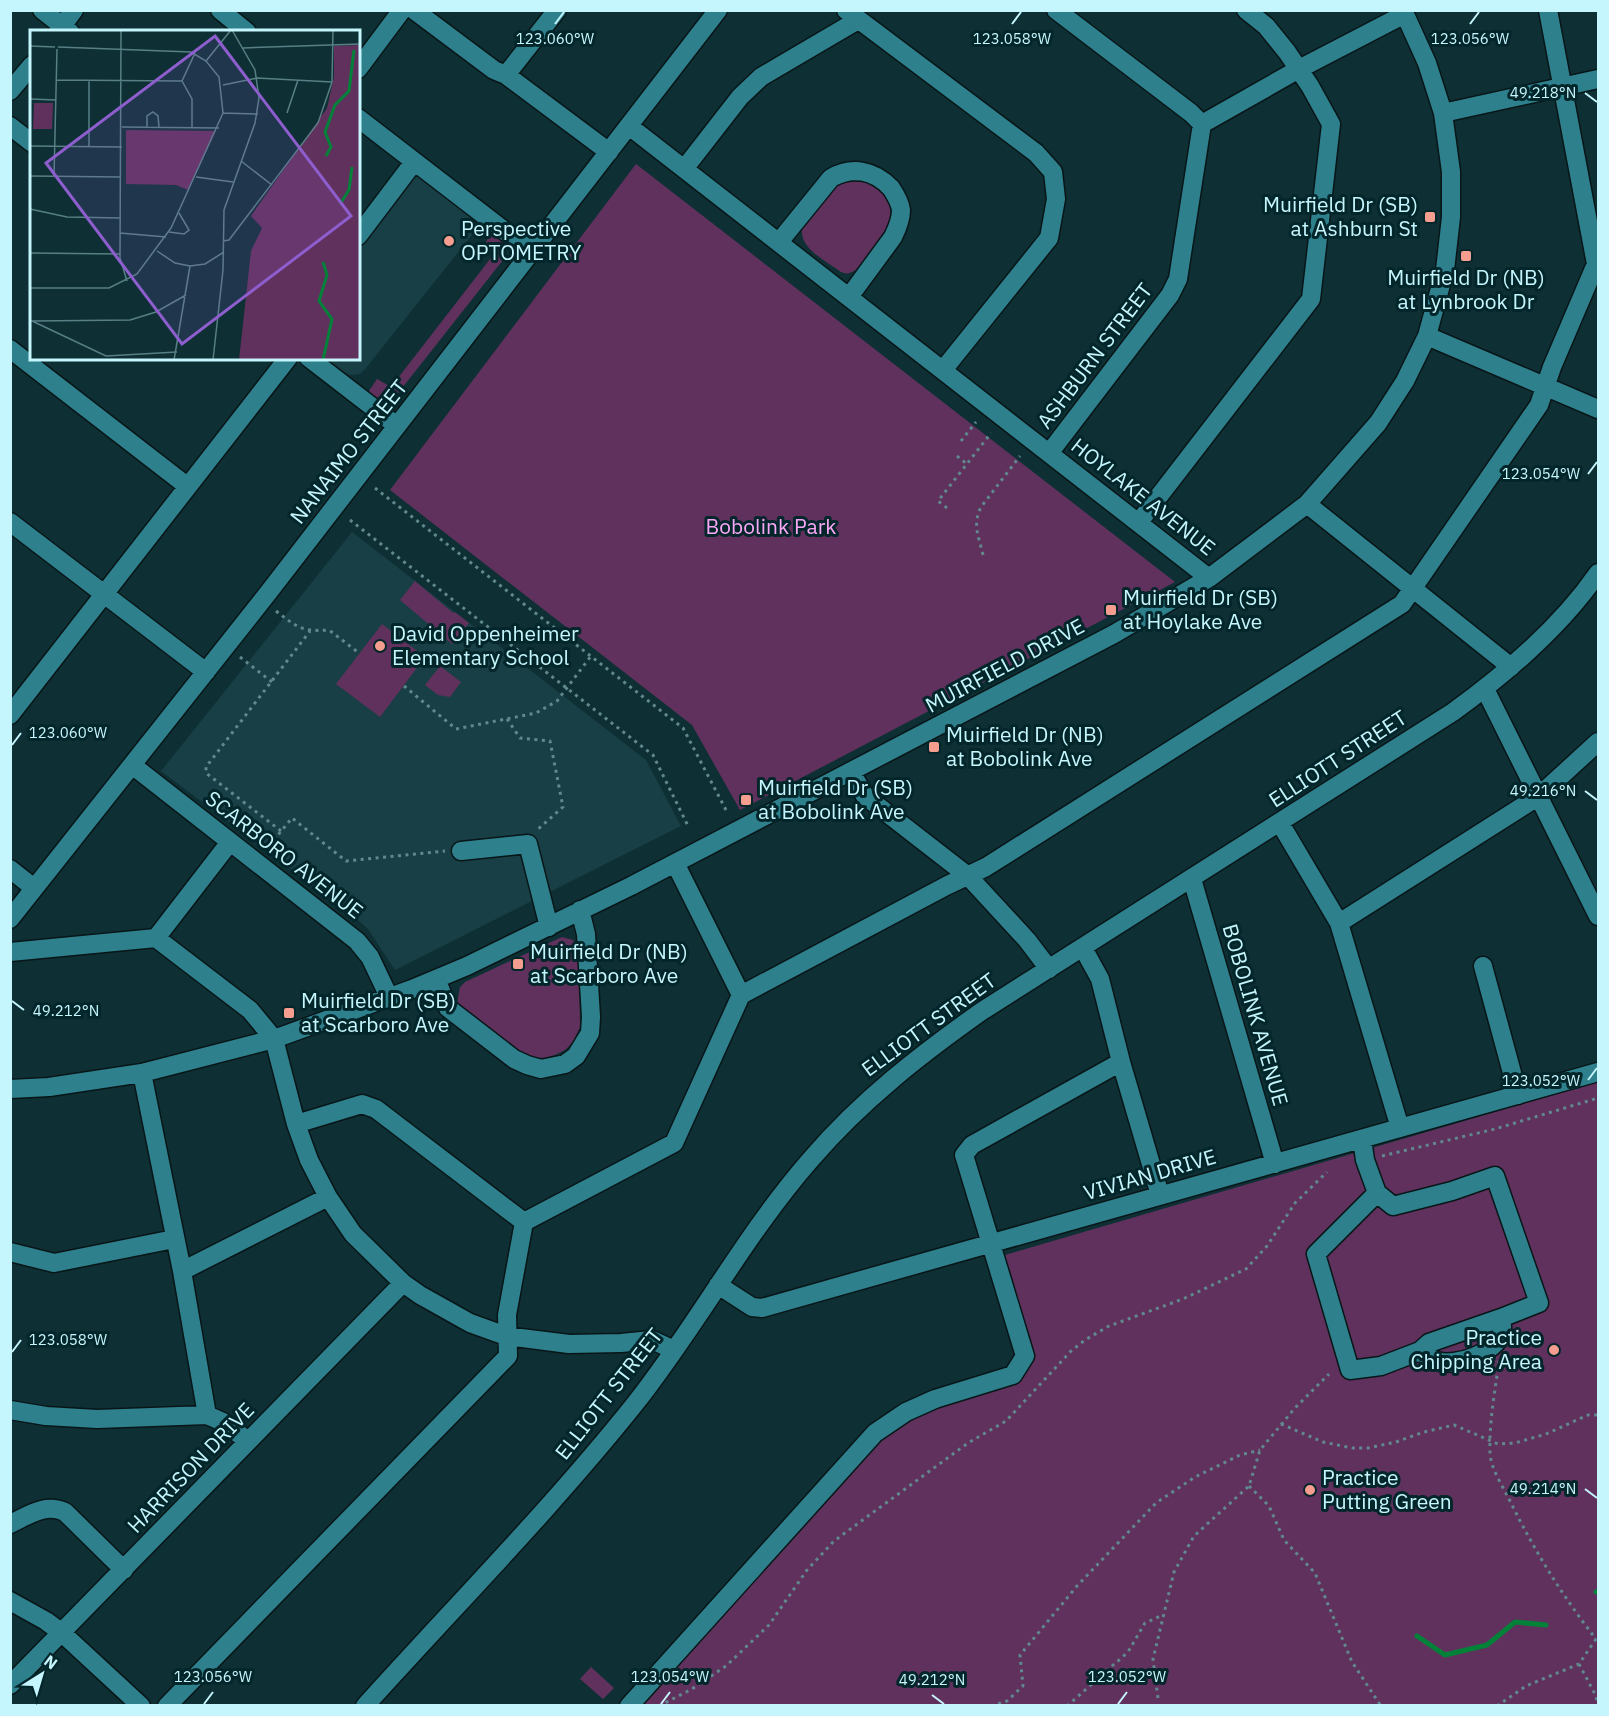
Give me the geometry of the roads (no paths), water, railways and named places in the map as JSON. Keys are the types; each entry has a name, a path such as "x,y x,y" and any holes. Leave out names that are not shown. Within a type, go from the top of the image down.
{"street":[{"path":"42,10 63,30 74,10"},
{"path":"220,10 245,30"},
{"path":"360,66 402,10"},
{"path":"414,10 609,152"},
{"path":"506,75 557,10"},
{"name":"NANAIMO STREET","path":"10,919 206,672 718,10"},
{"path":"1056,10 1191,113 1202,124 1404,12"},
{"path":"1139,522 1311,299 1331,124 1299,69 1266,26 1246,10"},
{"path":"524,1222 674,1143 741,995 987,867 1402,604 1539,405 1552,367 1597,265 1548,10"},
{"name":"MUIRFIELD DRIVE","path":"10,1089 49,1088 142,1073 274,1039 436,979 549,927 675,863 1114,634 1209,578 1307,504 1378,423 1405,381 1427,336 1445,270 1451,217 1452,172 1443,113 1427,63 1404,12"},
{"path":"684,169 740,97 761,76 852,15 1036,153 1053,172 1056,199 1049,238 944,370"},
{"path":"10,91 30,66"},
{"path":"1443,113 1599,79"},
{"path":"360,120 532,252"},
{"name":"ASHBURN STREET","path":"1050,452 1170,296 1178,279 1202,124"},
{"path":"10,126 30,141"},
{"name":"HOYLAKE AVENUE","path":"629,126 1209,578"},
{"path":"360,233 414,162"},
{"path":"779,242 831,178 841,172 864,171 884,181 895,193 901,208 898,227 849,297"},
{"path":"1427,336 1599,409"},
{"path":"10,349 187,486"},
{"path":"13,706 104,595 286,360"},
{"path":"312,360 397,426"},
{"path":"1307,504 1512,667"},
{"path":"10,522 206,672"},
{"name":"ELLIOTT STREET","path":"365,1706 589,1460 636,1403 787,1188 836,1130 870,1097 925,1052 982,1011 1280,823 1485,689 1554,627 1599,573"},
{"path":"1485,689 1599,916"},
{"path":"1339,923 1539,795 1599,742"},
{"name":"SCARBORO AVENUE","path":"132,765 357,941 370,957 389,997"},
{"path":"851,772 865,796 968,876 1027,940 1049,969"},
{"path":"1280,823 1339,923 1400,1128"},
{"path":"156,938 230,842"},
{"path":"461,851 528,844 549,927"},
{"path":"675,863 741,995"},
{"path":"10,869 34,888"},
{"name":"BOBOLINK AVENUE","path":"1192,879 1275,1164"},
{"path":"436,979 448,1008 514,1059 541,1069 565,1064 576,1056 590,1033 585,929 580,910"},
{"path":"10,952 156,938 250,1010 274,1039 296,1124 309,1160 328,1197 353,1234 403,1283 470,1323 507,1336 568,1344 652,1340 674,1350"},
{"path":"1083,948 1100,979 1121,1062 1160,1195"},
{"path":"1483,966 1518,1095"},
{"path":"629,1706 875,1433 906,1412 935,1399 1013,1375 1025,1356 964,1155 972,1145 1121,1062"},
{"name":"VIVIAN DRIVE","path":"718,1285 752,1307 762,1308 1599,1072"},
{"path":"142,1073 182,1271 207,1415"},
{"path":"296,1124 362,1104 376,1109 524,1222"},
{"path":"1362,1139 1365,1160 1377,1193 1393,1206 1416,1202 1495,1176 1539,1302 1502,1324 1429,1343 1420,1351 1381,1366 1350,1370 1316,1254 1377,1193"},
{"path":"182,1271 328,1197"},
{"path":"167,1706 508,1356 507,1315 524,1222"},
{"path":"10,1252 54,1263 174,1239"},
{"name":"HARRISON DRIVE","path":"10,1685 403,1283"},
{"path":"1420,1351 1438,1361 1457,1361 1475,1357 1487,1350 1502,1324"},
{"path":"10,1410 46,1416 97,1419 207,1415 223,1422 248,1441"},
{"path":"10,1524 44,1508 55,1508 64,1512 124,1570"},
{"path":"10,1601 46,1621 62,1633 141,1706"}],"waterway":[{"path":"1417,1636 1445,1655 1487,1645 1515,1622 1546,1625"}],"place":[{"name":"Muirfield Dr (SB) at Ashburn St","path":"1430,217"},
{"name":"Perspective OPTOMETRY","path":"449,241"},
{"name":"Muirfield Dr (NB) at Lynbrook Dr","path":"1466,256"},
{"name":"Muirfield Dr (SB) at Hoylake Ave","path":"1111,610"},
{"name":"David Oppenheimer Elementary School","path":"380,646"},
{"name":"Muirfield Dr (NB) at Bobolink Ave","path":"934,747"},
{"name":"Muirfield Dr (SB) at Bobolink Ave","path":"746,800"},
{"name":"Muirfield Dr (NB) at Scarboro Ave","path":"518,964"},
{"name":"Muirfield Dr (SB) at Scarboro Ave","path":"289,1013"},
{"name":"Practice Chipping Area","path":"1554,1350"},
{"name":"Practice Putting Green","path":"1310,1490"}],"park label":[{"name":"Bobolink Park","path":"771,527"}]}
